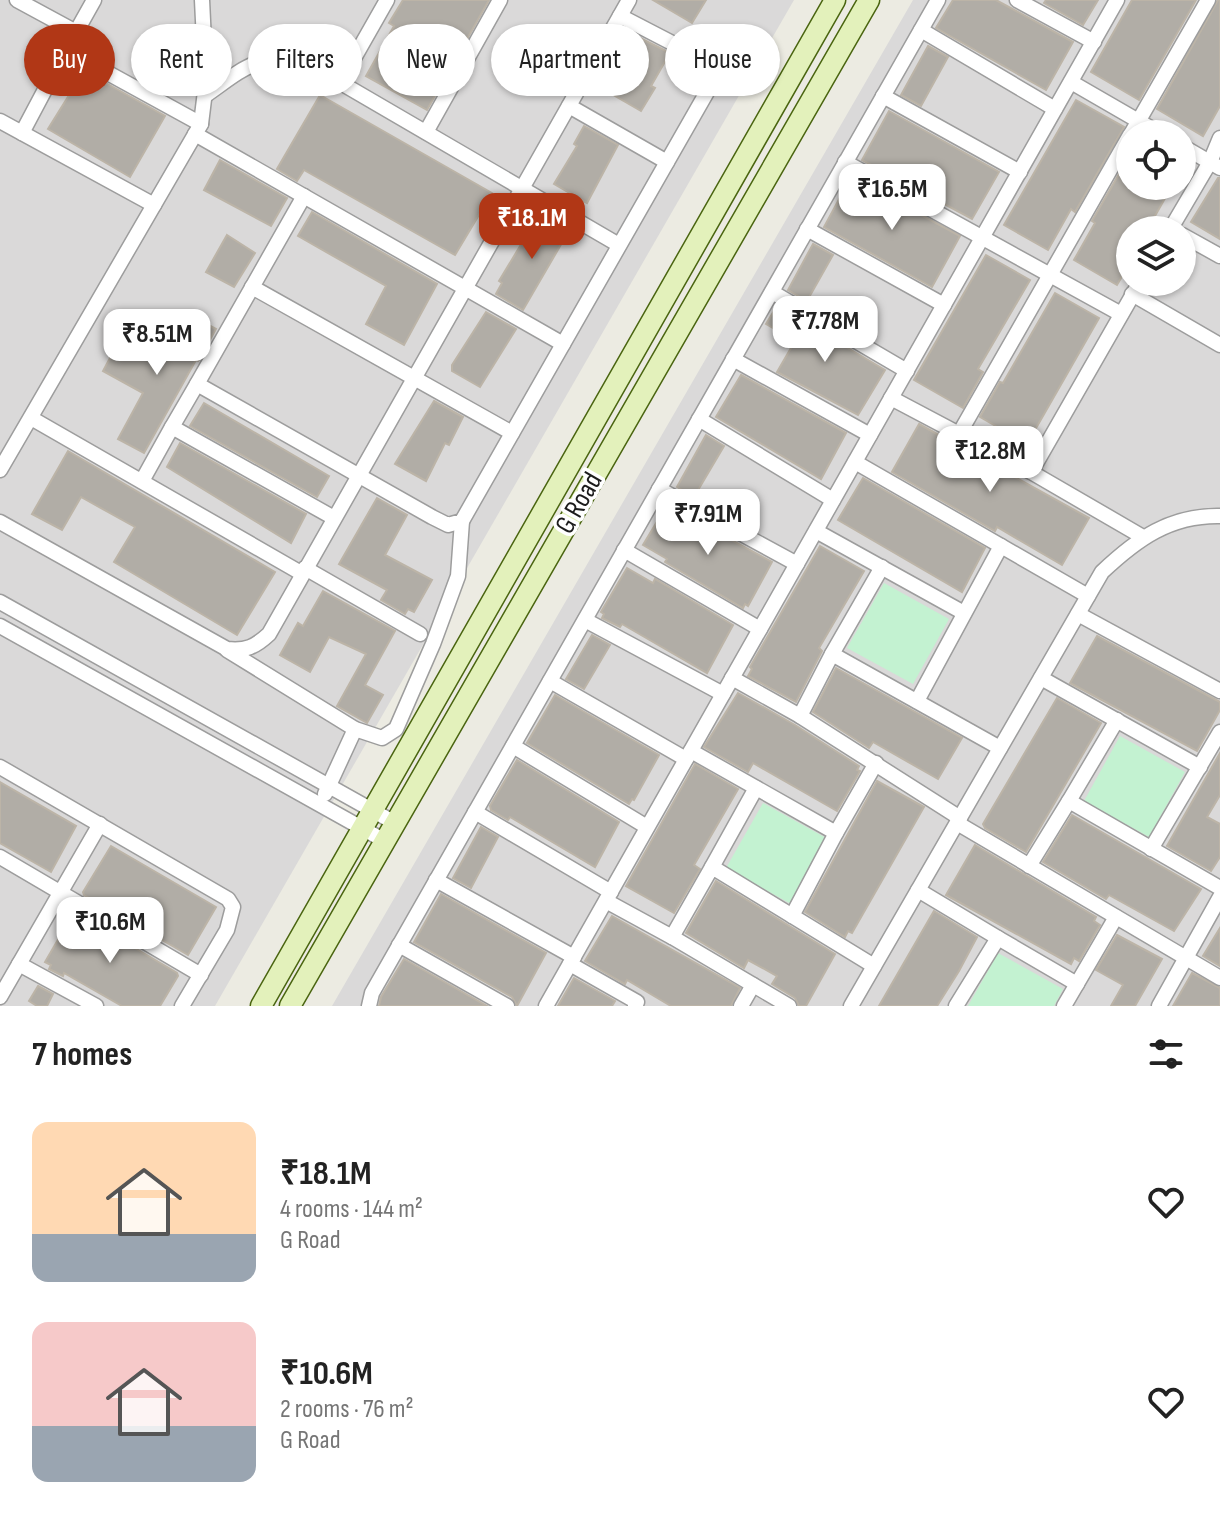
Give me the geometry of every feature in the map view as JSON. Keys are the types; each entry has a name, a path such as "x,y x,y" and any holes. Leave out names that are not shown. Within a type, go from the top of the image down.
{"street":[{"path":"17,0 61,24"},
{"path":"80,24 94,0"},
{"path":"202,0 203,24"},
{"path":"362,44 387,0"},
{"path":"426,132 500,0"},
{"path":"227,649 244,650 258,644 269,634 629,0"},
{"name":"G Road","path":"261,1006 835,0"},
{"name":"G Road","path":"290,1006 869,0"},
{"path":"369,1006 372,993 399,945 938,0"},
{"path":"1017,0 1094,42"},
{"path":"546,1006 1117,0"},
{"path":"1139,120 1208,0"},
{"path":"0,522 227,649 355,729 382,738 396,729 458,576 462,521 711,85 710,67 703,59 620,16"},
{"path":"921,30 1055,109"},
{"path":"115,79 304,196 563,344"},
{"path":"1071,82 1120,120"},
{"path":"362,94 619,245"},
{"path":"22,133 42,96"},
{"path":"0,470 198,129 206,96"},
{"path":"883,96 1020,172"},
{"path":"569,106 667,162"},
{"path":"0,121 154,205"},
{"path":"1183,216 1215,165 1220,138"},
{"path":"1196,154 1215,165"},
{"path":"959,434 1116,160"},
{"path":"845,162 1121,314"},
{"path":"142,481 304,196"},
{"path":"807,229 944,305"},
{"path":"1196,243 1220,256"},
{"path":"252,287 512,433"},
{"path":"772,292 907,371"},
{"path":"1031,472 1131,296"},
{"path":"1148,296 1220,345"},
{"path":"733,359 870,435"},
{"path":"197,384 448,525 462,521"},
{"path":"891,398 1031,472 1143,537"},
{"path":"31,418 420,634"},
{"path":"699,419 833,500"},
{"path":"172,427 334,518"},
{"path":"855,462 1088,596"},
{"path":"659,489 797,564"},
{"path":"851,1006 1102,572 1125,550 1154,530 1218,512"},
{"path":"816,531 964,613"},
{"path":"917,701 1001,546"},
{"path":"624,550 760,629"},
{"path":"800,716 882,567"},
{"path":"0,602 329,786 368,819 390,832"},
{"path":"1078,614 1220,691"},
{"path":"585,620 723,694"},
{"path":"0,626 319,804 368,819"},
{"path":"832,654 1000,748"},
{"path":"732,678 876,763 1029,866 1220,978"},
{"path":"1041,678 1200,767"},
{"path":"550,681 836,833"},
{"path":"1029,866 1117,720"},
{"path":"319,804 355,729"},
{"path":"1151,849 1220,732"},
{"path":"513,746 647,827"},
{"path":"792,916 876,763"},
{"path":"0,767 228,899 233,907 232,919 182,1006"},
{"path":"672,937 756,788"},
{"path":"1069,801 1220,888"},
{"path":"475,812 672,937 789,1006"},
{"path":"0,997 11,969 100,824"},
{"path":"0,857 201,975"},
{"path":"712,867 874,966"},
{"path":"436,880 572,960 638,1005"},
{"path":"918,890 1077,984"},
{"path":"1159,1006 1220,897"},
{"path":"1064,1006 1116,917"},
{"path":"956,1006 998,938"},
{"path":"399,945 507,1006"},
{"path":"11,969 96,1006"},
{"path":"741,1006 753,985"}],"shaded area":[{"path":"0,0 794,0 780,24 665,24 665,96 739,96 215,1006 0,1006"},
{"path":"913,0 1220,0 1220,1006 332,1006"}],"green space":[{"path":"884,583 949,619 913,684 847,648"},
{"path":"1120,736 1185,772 1149,837 1084,801"},
{"path":"763,803 828,839 791,904 726,868"},
{"path":"998,953 1063,989 1054,1006 968,1006"}],"building":[{"path":"403,0 489,0 475,25 389,23"},
{"path":"653,0 706,0 692,23"},
{"path":"953,0 996,0 1073,42 1046,90 936,28"},
{"path":"1046,0 1098,0 1083,25 1044,3"},
{"path":"1132,0 1196,0 1139,100 1091,72"},
{"path":"1220,0 1220,106 1203,136 1196,132 1196,120 1176,120 1157,109"},
{"path":"649,42 665,50 665,62 651,86 655,88 641,111 615,96 649,96"},
{"path":"928,46 948,57 921,106 901,95"},
{"path":"378,55 378,83 366,76"},
{"path":"115,88 165,116 130,177 48,129 68,96 115,96"},
{"path":"322,96 492,193 455,255 304,170 297,181 277,169"},
{"path":"402,96 435,96 427,110"},
{"path":"1076,100 1116,122 1116,141 1075,212 1071,209 1048,250 1004,225"},
{"path":"889,111 999,172 972,219 862,160"},
{"path":"584,126 618,145 587,203 554,184 577,146 574,144"},
{"path":"220,160 287,198 271,226 204,190"},
{"path":"851,177 960,236 932,287 824,227"},
{"path":"1220,178 1220,239 1196,225 1195,216"},
{"path":"1116,179 1116,200 1164,200 1155,216 1116,216 1116,284 1074,260 1095,223 1092,221"},
{"path":"312,212 437,284 404,345 366,324 386,286 298,236"},
{"path":"540,213 570,229 523,310 496,294 502,283 499,281"},
{"path":"227,235 255,253 234,287 206,272"},
{"path":"813,244 833,255 807,301 788,290"},
{"path":"986,255 1030,280 978,369 983,372 963,408 914,380"},
{"path":"1055,293 1099,318 1027,444 980,417"},
{"path":"777,306 885,370 858,415 777,372 795,341 766,324"},
{"path":"486,312 516,329 480,387 452,371 452,365"},
{"path":"186,313 216,329 144,453 118,439 143,393 103,371 120,339 160,359"},
{"path":"741,375 846,433 821,479 716,417"},
{"path":"434,401 463,417 449,445 445,443 426,481 395,464"},
{"path":"204,403 329,476 317,497 190,426"},
{"path":"919,424 1089,518 1062,565 892,472"},
{"path":"706,435 724,446 694,497 677,487"},
{"path":"180,443 306,514 291,543 167,467"},
{"path":"68,451 275,572 237,635 114,562 135,527 81,497 62,530 32,514"},
{"path":"863,478 985,548 962,592 838,520"},
{"path":"377,498 407,515 385,555 432,580 414,612 408,609 405,614 381,600 387,590 339,564"},
{"path":"667,505 772,562 748,606 745,604 743,608 665,562 667,559 643,545"},
{"path":"820,546 864,571 819,648 822,651 796,702 748,676 750,667"},
{"path":"627,568 653,583 655,579 733,625 707,673 622,624 620,627 602,618 604,614 601,612"},
{"path":"323,591 395,631 365,685 383,695 367,723 337,706 366,654 329,637 310,672 280,655 298,623 303,626"},
{"path":"592,635 610,645 584,689 566,679"},
{"path":"1097,636 1220,702 1220,710 1197,751 1070,683"},
{"path":"836,668 962,738 938,779 873,742 869,748 813,712"},
{"path":"738,693 859,766 857,770 860,771 837,811 753,763 748,772 704,747"},
{"path":"555,695 659,755 629,804 527,743"},
{"path":"1057,698 1101,723 1026,852 983,824"},
{"path":"1220,753 1220,795 1207,817 1220,824 1220,857 1211,871 1167,846"},
{"path":"517,760 619,822 595,867 510,817 508,820 491,810 490,806"},
{"path":"695,764 738,789 694,865 700,869 674,913 626,886"},
{"path":"877,781 924,807 852,933 848,931 845,937 805,912"},
{"path":"0,782 76,826 51,872 0,843"},
{"path":"1072,815 1201,889 1174,931 1109,895 1106,899 1043,862"},
{"path":"481,827 498,837 471,888 453,878"},
{"path":"975,845 1096,917 1094,921 1100,925 1079,961 1074,958 1071,964 946,895"},
{"path":"111,846 216,907 188,955 84,895"},
{"path":"716,881 835,954 806,1006 799,1006 795,998 772,984 777,976 748,960 744,968 686,933"},
{"path":"441,894 546,953 517,1006 512,997 414,942"},
{"path":"934,911 977,937 959,971 937,1006 879,1006"},
{"path":"74,912 177,973 160,1006 122,1006 64,973 63,976 49,969 51,965 45,962"},
{"path":"612,916 740,988 731,1006 671,1006 627,980 625,984 585,961"},
{"path":"1220,928 1220,966 1203,956"},
{"path":"1117,935 1162,959 1135,1006 1111,1006 1123,985 1096,970"},
{"path":"404,959 487,1006 379,1006 381,997"},
{"path":"1192,973 1220,988 1220,1006 1173,1006"},
{"path":"574,978 615,1001 612,1006 558,1006"},
{"path":"38,986 53,994 47,1006 37,1006 29,1001"}]}
